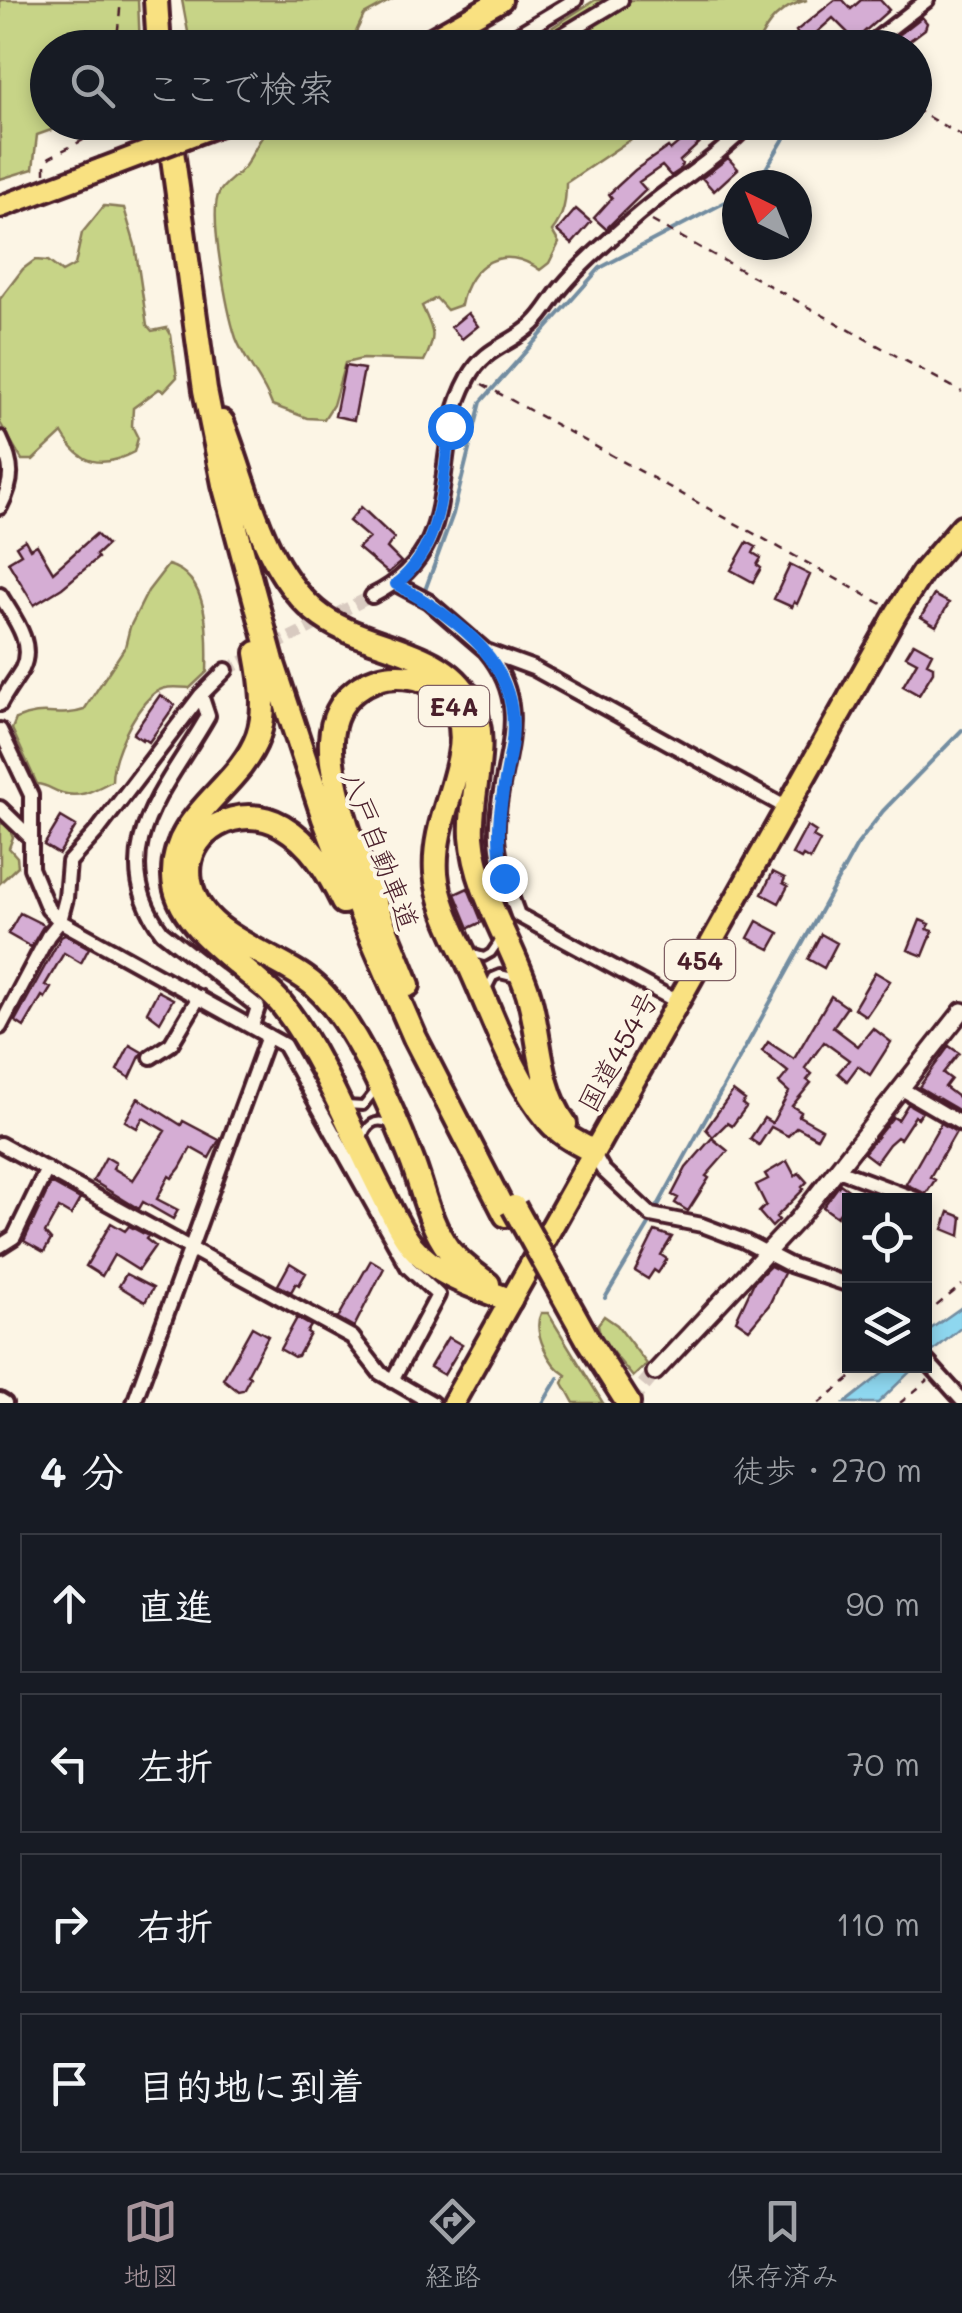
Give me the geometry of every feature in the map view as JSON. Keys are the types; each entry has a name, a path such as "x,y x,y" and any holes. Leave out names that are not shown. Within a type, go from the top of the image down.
{"highway":[{"path":"156,0 158,30"},
{"name":"八戸自動車道","path":"170,140 205,390 224,484 272,661 324,818 424,1045 615,1403"},
{"name":"八戸自動車道","path":"189,276 257,573 328,800 424,1045"},
{"name":"E4A","path":"219,413 268,546 295,590 328,622 430,664 452,678 469,697 478,744 472,822 474,850 500,929 527,992 553,1104 571,1131 592,1152"},
{"name":"E4A","path":"224,484 231,536 258,658 261,724 246,758 182,836 174,860 174,886 201,930 266,986 286,1010 402,1232 422,1256 463,1283 510,1300"},
{"name":"E4A","path":"424,1045 350,833 332,756 333,727 354,692 377,679 400,675 423,679 450,700 460,720 461,754 436,856 440,893 458,938 538,1107 557,1129 592,1152"},
{"name":"E4A","path":"424,1045 333,882 300,839 267,818 243,816 221,822 203,837 189,868 192,890 203,910 222,929 297,973 326,997 352,1034 375,1080 433,1222 449,1250 510,1300"},
{"name":"八戸自動車道","path":"584,1343 628,1403"}],"main road":[{"path":"448,30 502,0"},
{"path":"0,206 179,140"},
{"name":"国道454号","path":"453,1403 896,612 922,573 962,526"}],"street":[{"path":"525,30 575,0"},
{"path":"571,30 621,0"},
{"path":"889,30 927,0"},
{"path":"372,596 396,584 417,562 438,521 450,426 468,379 481,358 530,327 563,286 639,214 734,140"},
{"path":"0,438 12,474 10,489 0,507"},
{"path":"396,584 428,601 486,651 503,676 512,707 511,745 497,826 504,878 518,915 676,1001"},
{"path":"0,595 23,634 26,654 23,667 0,704"},
{"path":"486,651 532,668 787,808"},
{"path":"0,1027 48,936 60,921 69,862 201,695 226,670"},
{"path":"201,695 208,716 156,797 140,840 138,878 150,916 162,932 258,1007 252,1026"},
{"path":"0,730 31,794 31,868 48,908 60,921 284,1045 408,1267 438,1295 392,1381"},
{"path":"0,808 31,838"},
{"path":"151,1057 171,1044 199,997"},
{"path":"655,1372 838,1170 962,1010"},
{"path":"134,1403 268,1036"},
{"path":"902,1089 962,1124"},
{"path":"0,1144 352,1337 380,1373 432,1403"},
{"path":"592,1152 603,1170 651,1215 702,1225 744,1240 765,1254 845,1283"},
{"path":"0,1246 14,1237 48,1169"},
{"path":"838,1170 899,1193"},
{"path":"932,1367 962,1400"}],"lane":[{"path":"458,938 471,953 484,956 497,947 500,929"},
{"path":"488,1005 488,985 500,974 514,977 527,992"},
{"path":"332,1094 349,1107 363,1106 372,1096 375,1080"},
{"path":"366,1160 362,1144 371,1124 383,1122 401,1136"}],"path":[{"path":"118,30 121,0"},
{"path":"932,120 962,136"},
{"path":"50,188 43,170 45,162 83,140"},
{"path":"639,214 962,392"},
{"path":"468,379 896,612"},
{"path":"932,1309 962,1284"},
{"path":"819,1403 856,1373"},
{"path":"900,1403 925,1373"}],"green space":[{"path":"0,0 138,0 139,30 30,30 30,140 36,140 33,169 0,179"},
{"path":"182,0 391,0 364,15 357,30 188,30"},
{"path":"595,0 807,0 789,7 765,30 548,30"},
{"path":"260,140 630,140 566,183 564,208 552,231 559,243 549,263 540,270 514,258 501,258 480,268 465,290 461,305 447,310 436,298 422,306 432,333 424,361 362,359 345,363 333,405 324,419 307,418 272,405 236,338 220,264 216,204 224,186 245,166"},
{"path":"104,206 124,208 135,245 147,325 152,331 167,328 177,377 164,391 159,389 133,408 132,426 138,438 134,452 112,461 93,461 76,452 62,433 33,460 22,460 0,423 0,299 35,260 48,261 62,272 75,265 82,233"},
{"path":"168,565 182,571 199,594 206,625 207,672 190,688 160,690 145,703 120,747 112,781 76,795 37,784 12,729 16,719 35,713 84,710 125,647 148,591"},
{"path":"7,822 13,837 9,848 17,857 18,866 0,883 0,824"},
{"path":"541,1313 548,1313 603,1403 574,1403 563,1383 566,1375 544,1347 539,1329"},
{"path":"604,1316 617,1325 647,1364 633,1377 600,1337 598,1324"}],"water":[{"path":"962,1307 962,1327 932,1352 932,1328"},
{"path":"883,1373 909,1373 878,1403 845,1403"}],"building":[{"path":"835,0 843,0 851,9 861,0 880,0 889,10 866,30 845,30 833,18 820,30 797,30"},
{"path":"922,17 927,23 924,30 905,30"},
{"path":"682,140 703,140 680,161 680,170 671,176 662,166 639,182 646,190 606,229 594,218 612,198 609,194 635,170 668,147 670,150"},
{"path":"728,158 738,169 722,170 722,184 714,191 702,178"},
{"path":"576,209 591,222 572,244 557,231"},
{"path":"468,313 478,326 462,339 451,327"},
{"path":"345,366 364,369 354,420 335,416"},
{"path":"361,507 394,538 387,548 401,562 388,573 358,548 369,538 349,521"},
{"path":"96,534 107,545 96,555 98,558 34,605 8,562 21,554 16,546 25,540 30,549 37,545 53,572"},
{"path":"747,542 756,547 753,553 761,558 757,565 761,568 753,582 731,570"},
{"path":"790,565 810,575 792,607 774,599"},
{"path":"934,595 949,603 936,626 921,617"},
{"path":"914,643 932,653 927,663 933,666 933,672 919,695 903,686 917,662 906,656"},
{"path":"160,695 175,705 149,742 142,740 133,734"},
{"path":"61,817 76,826 59,854 44,845"},
{"path":"807,826 820,841 810,860 792,854"},
{"path":"773,872 785,878 783,883 788,886 779,903 762,894"},
{"path":"468,888 482,922 469,928 455,894"},
{"path":"20,913 44,925 31,947 8,934"},
{"path":"920,920 930,924 927,929 933,931 923,956 908,950"},
{"path":"757,921 779,933 770,949 748,938"},
{"path":"821,934 837,943 824,968 808,959"},
{"path":"65,935 89,948 81,963 64,953 45,985 51,988 24,1027 15,1021"},
{"path":"875,972 890,981 866,1016 854,1008"},
{"path":"158,991 173,999 160,1022 147,1012"},
{"path":"831,996 847,1007 833,1027 858,1046 873,1028 891,1042 870,1075 858,1066 847,1081 838,1073 849,1060 824,1042 805,1068 812,1074 807,1080 811,1083 792,1106 801,1112 799,1116 822,1129 817,1138 797,1127 788,1136 771,1127 759,1145 750,1139 764,1118 772,1123 789,1092 779,1083 788,1072 762,1051 768,1042 794,1059"},
{"path":"130,1045 142,1052 130,1078 117,1070"},
{"path":"949,1046 959,1053 943,1073 951,1079 945,1087 962,1100 962,1112 919,1087"},
{"path":"733,1091 745,1100 742,1104 746,1107 732,1126 727,1123 713,1137 706,1129"},
{"path":"138,1098 181,1125 183,1121 219,1140 209,1158 191,1148 180,1168 172,1178 169,1176 157,1199 178,1210 173,1219 143,1202 139,1209 93,1181 106,1157 116,1163 113,1168 133,1180 165,1131 143,1118 137,1128 125,1121"},
{"path":"908,1104 922,1112 876,1162 864,1153 893,1117 898,1120"},
{"path":"941,1123 956,1132 930,1177 935,1180 927,1193 906,1184"},
{"path":"712,1138 728,1151 706,1176 709,1178 688,1211 675,1203 678,1198 672,1195 686,1168"},
{"path":"787,1161 795,1176 799,1173 807,1182 772,1227 759,1212 766,1205 756,1185 768,1179 765,1174"},
{"path":"51,1183 80,1199 71,1215 59,1208 45,1233 51,1240 44,1252 24,1241"},
{"path":"840,1184 853,1193 842,1193 842,1210 837,1217 823,1207"},
{"path":"949,1212 962,1217 960,1236 943,1229"},
{"path":"111,1223 125,1231 129,1226 148,1236 146,1239 155,1246 138,1270 114,1255 102,1276 86,1266"},
{"path":"655,1231 672,1237 661,1255 667,1259 658,1273 654,1270 648,1279 635,1271"},
{"path":"371,1260 384,1268 354,1327 338,1318"},
{"path":"290,1263 306,1273 291,1292 278,1285"},
{"path":"770,1266 784,1273 769,1305 749,1329 736,1320 754,1282"},
{"path":"126,1274 153,1288 145,1302 119,1286"},
{"path":"297,1318 311,1326 298,1356 294,1357 280,1349"},
{"path":"252,1327 268,1336 243,1390 238,1391 223,1379"},
{"path":"448,1337 462,1345 444,1375 430,1367"}],"waterway":[{"path":"878,30 917,0"},
{"path":"765,170 783,140"},
{"path":"424,593 453,514 481,402 600,268 722,204"},
{"path":"655,1211 857,845 883,811 962,730"},
{"path":"605,1298 650,1223"},
{"path":"543,1403 558,1378"}],"tunnel":[{"path":"226,670 372,596"},
{"path":"629,1403 655,1372"}],"route":[{"path":"450,426 438,521 417,562 396,584 428,601 486,651 509,692 513,725 497,826 504,878"}]}
